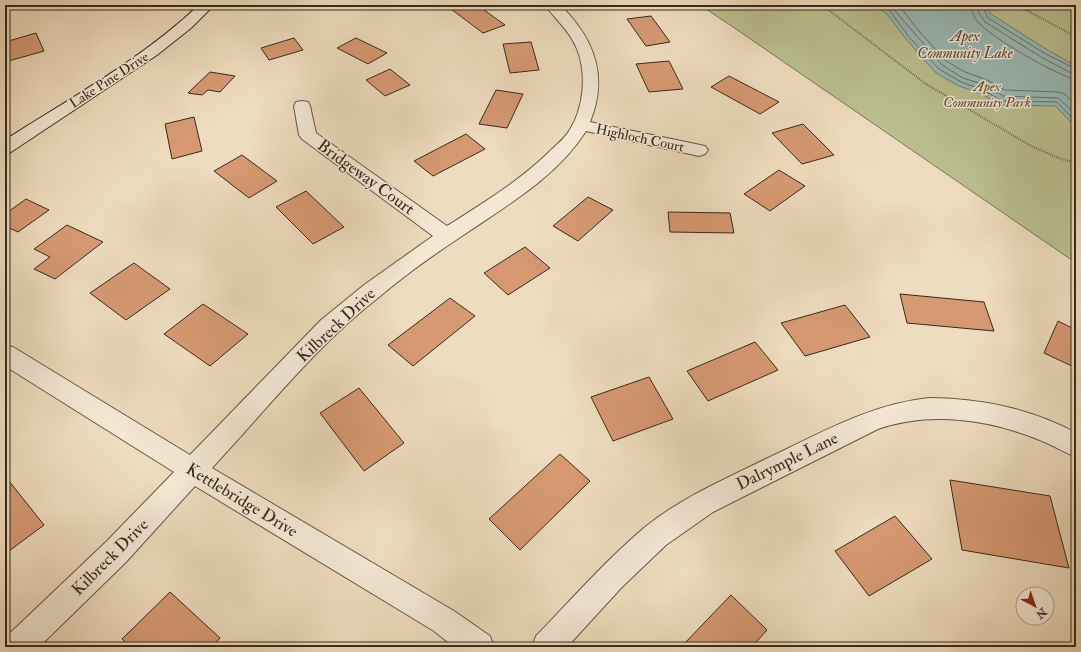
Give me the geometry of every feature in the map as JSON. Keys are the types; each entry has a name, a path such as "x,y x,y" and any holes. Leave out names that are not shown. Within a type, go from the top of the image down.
{"street":[{"name":"Lake Pine Drive","path":"5,148 152,52 186,26 207,5"},
{"name":"Kilbreck Drive","path":"18,647 116,552 329,326 358,300 447,236 526,185 566,146 581,125 588,101 590,86 589,61 586,50 575,29 552,5"},
{"name":"Bridgeway Court","path":"302,106 308,135 447,236"},
{"name":"Highloch Court","path":"581,125 699,150"},
{"name":"Kettlebridge Drive","path":"5,354 192,470 444,621 478,647"},
{"name":"Dalrymple Lane","path":"547,647 612,577 656,536 704,503 868,422 896,413 922,409 952,408 1003,416 1040,428 1076,446"}],"path":[{"path":"822,5 926,84 1031,146 1076,164"},
{"path":"1017,5 1076,36"}],"green space":[{"name":"Apex Community Park","path":"700,5 1076,5 1076,263 733,27"}],"water":[{"name":"Apex Community Lake","path":"873,5 985,5 991,14 1076,66 1076,127 1055,106 1000,105 982,94 959,86 936,73 906,39 887,14"}],"building":[{"path":"463,5 477,5 505,25 483,33 451,9"},
{"path":"651,16 670,42 646,46 627,19"},
{"path":"36,33 44,51 5,62 5,42"},
{"path":"294,38 303,50 269,60 261,48"},
{"path":"356,38 387,53 368,64 337,48"},
{"path":"531,42 539,70 510,73 503,44"},
{"path":"669,61 683,89 649,92 636,64"},
{"path":"390,69 410,85 385,96 366,80"},
{"path":"210,72 235,76 220,92 208,90 202,95 188,93"},
{"path":"729,76 779,102 760,114 711,87"},
{"path":"496,90 523,94 507,128 479,124"},
{"path":"194,117 202,151 172,159 165,124"},
{"path":"803,124 834,155 802,164 772,133"},
{"path":"466,134 485,149 433,176 414,161"},
{"path":"242,155 277,181 249,198 214,171"},
{"path":"779,170 805,186 770,211 744,194"},
{"path":"306,191 344,227 313,244 276,207"},
{"path":"588,197 613,210 578,241 553,226"},
{"path":"26,199 49,210 18,232 5,226 5,214"},
{"path":"668,212 730,213 734,233 670,232"},
{"path":"67,225 103,242 55,279 34,269 50,257 34,249"},
{"path":"525,247 550,268 508,295 484,273"},
{"path":"134,263 170,289 126,320 90,293"},
{"path":"900,294 984,302 994,331 907,323"},
{"path":"450,298 475,316 413,366 388,345"},
{"path":"203,304 248,334 210,366 164,334"},
{"path":"845,305 870,337 805,356 781,323"},
{"path":"1058,321 1076,330 1076,368 1044,353"},
{"path":"755,342 778,370 708,401 687,371"},
{"path":"649,377 673,419 613,441 591,397"},
{"path":"359,388 404,443 364,471 320,413"},
{"path":"560,454 590,481 520,550 489,519"},
{"path":"5,476 44,525 5,554"},
{"path":"950,480 1050,496 1069,568 962,550"},
{"path":"895,516 932,559 869,596 835,551"},
{"path":"170,592 220,638 212,647 130,647 122,639"},
{"path":"731,595 767,630 752,647 681,647"}]}
